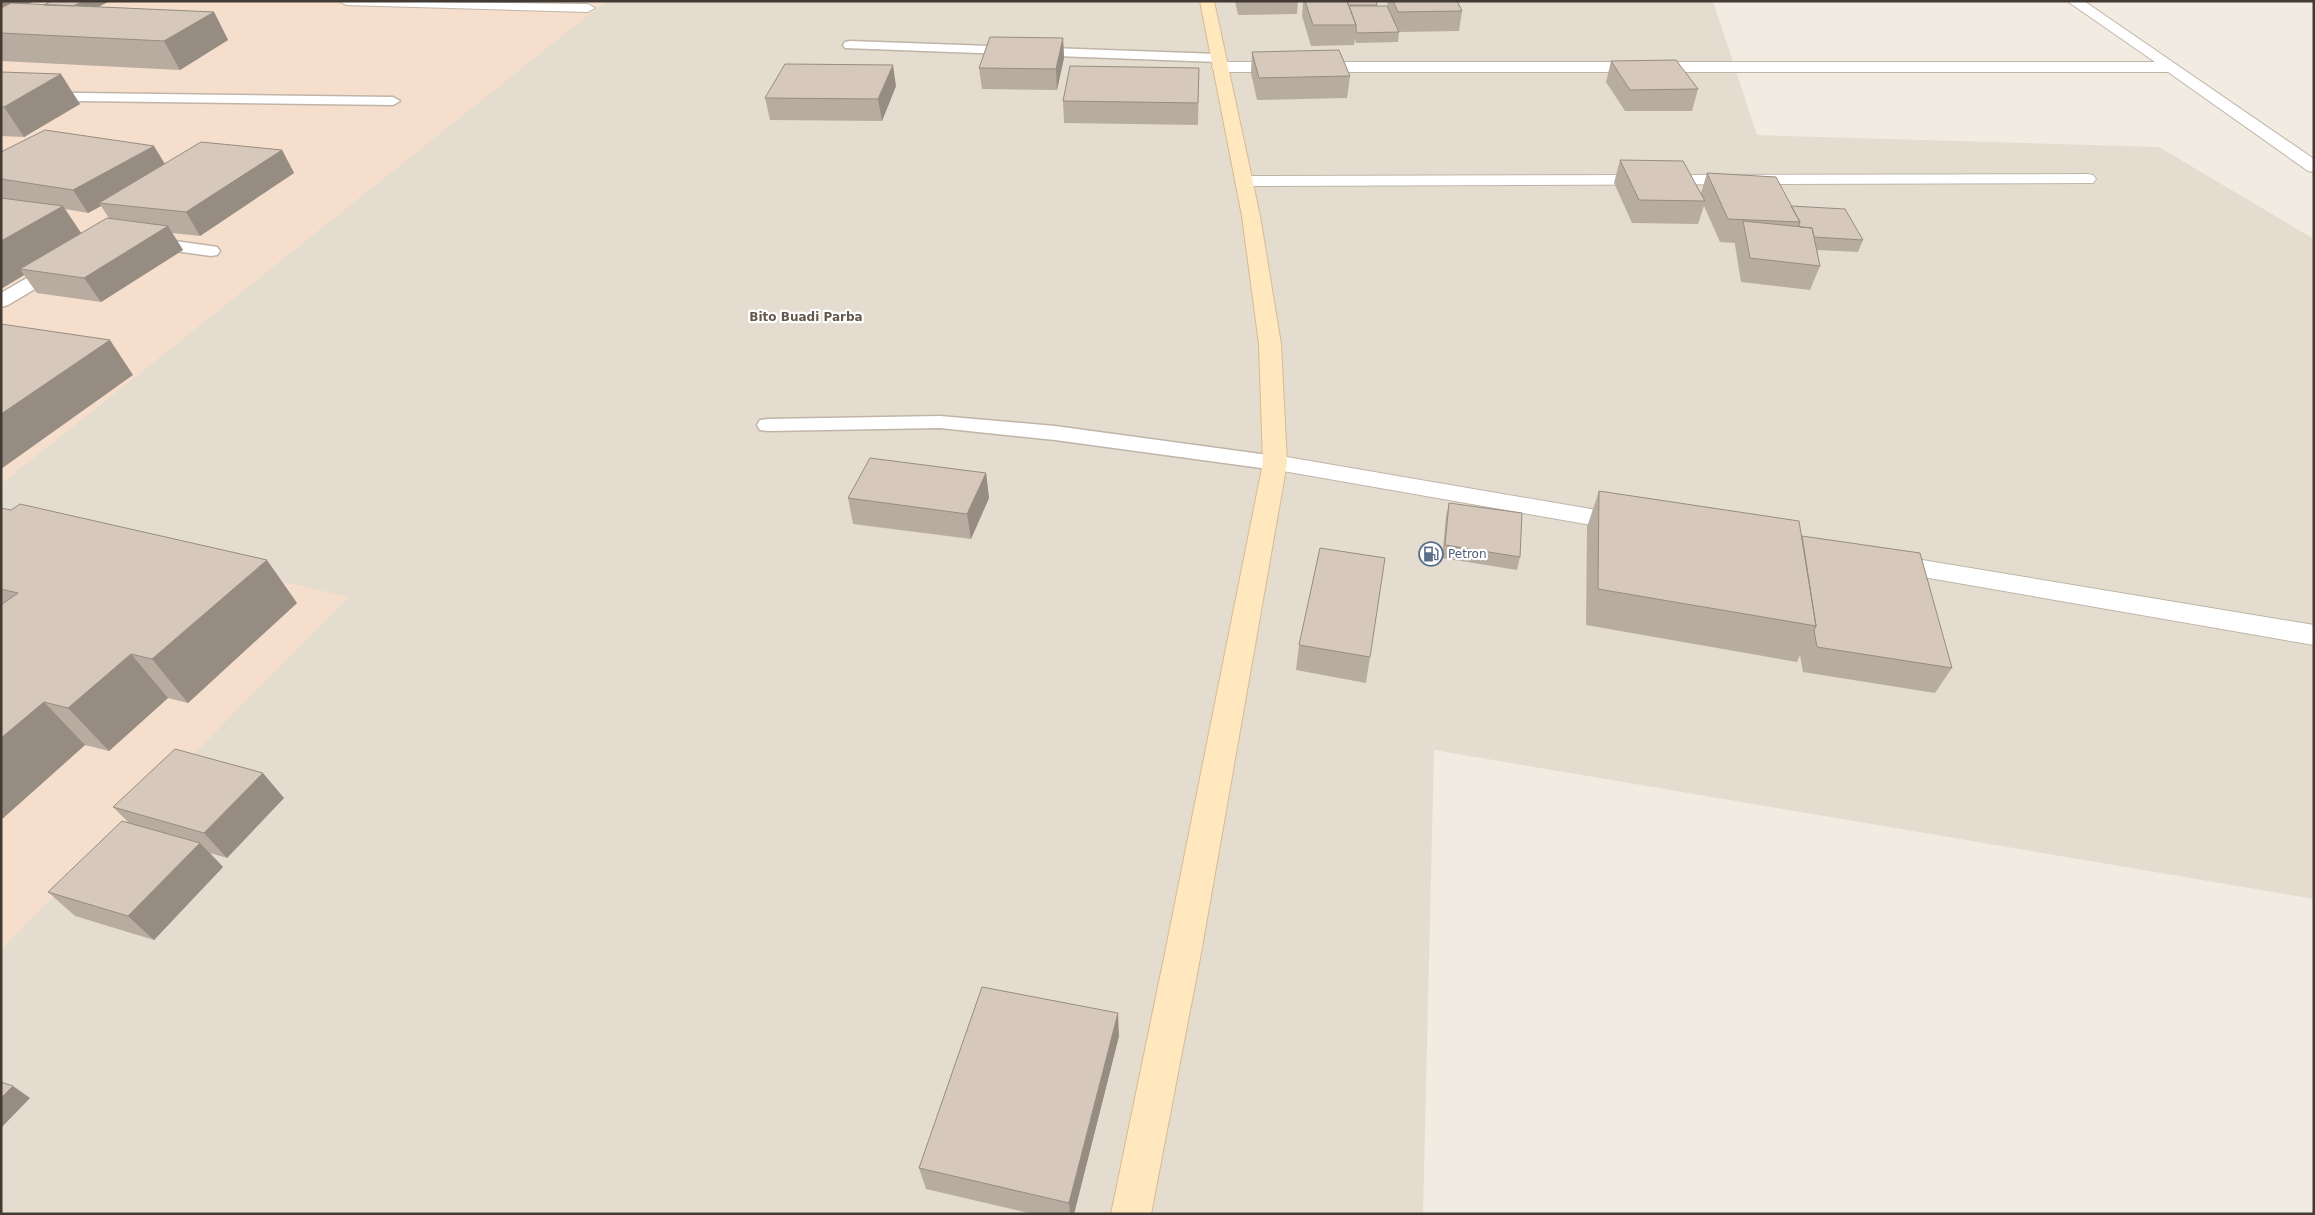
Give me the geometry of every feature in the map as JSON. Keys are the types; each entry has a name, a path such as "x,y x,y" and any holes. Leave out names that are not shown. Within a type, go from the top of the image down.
{"main road":[{"path":"1131,1214 1183,953 1275,463 1270,344 1244,181 1207,1"}],"street":[{"path":"346,1 588,8"},
{"path":"2074,1 2314,167"},
{"path":"1219,63 2172,67"},
{"path":"1244,181 2087,179"},
{"path":"1275,463 1652,527"},
{"path":"1865,559 2314,635"}],"lane":[{"path":"850,44 1219,63"},
{"path":"1,96 392,101"},
{"path":"128,240 211,251"},
{"path":"1,301 76,257"},
{"path":"768,425 940,422 1055,433 1275,463"}],"shaded area":[{"path":"1,1 1713,1 1757,135 2159,147 2314,239 2314,899 1434,750 1423,1214 1,1214"},
{"path":"1,1 606,1 1,484"},
{"path":"1,514 348,597 1,950"}],"building":[{"path":"51,1 83,1 73,6 44,5"},
{"path":"1305,1 1347,1 1356,25 1313,25"},
{"path":"1347,1 1376,1 1377,5 1348,5"},
{"path":"1393,1 1457,1 1462,11 1398,12"},
{"path":"11,3 214,12 164,41 1,33 1,8"},
{"path":"1349,6 1387,6 1399,32 1357,33"},
{"path":"990,37 1063,38 1056,69 979,68"},
{"path":"1339,50 1350,76 1259,78 1252,52"},
{"path":"1676,60 1698,89 1630,90 1611,61"},
{"path":"785,64 893,65 878,99 765,98"},
{"path":"1070,66 1199,68 1198,103 1063,101"},
{"path":"1,72 61,74 1,107"},
{"path":"45,130 154,146 73,190 1,179 1,152"},
{"path":"201,142 282,150 186,212 99,203"},
{"path":"1620,160 1683,161 1705,201 1639,200"},
{"path":"1707,173 1776,177 1800,222 1728,219"},
{"path":"1,198 63,206 1,241"},
{"path":"1791,206 1845,209 1863,240 1814,237 1812,228 1800,227 1800,222"},
{"path":"107,218 168,226 84,278 20,269"},
{"path":"1743,221 1812,228 1820,266 1750,258"},
{"path":"1,324 110,340 1,414"},
{"path":"870,458 986,473 967,514 848,498"},
{"path":"1599,491 1799,521 1816,626 1598,589"},
{"path":"1449,503 1522,513 1520,557 1445,545"},
{"path":"20,504 267,560 152,659 131,654 68,708 44,702 1,738 1,605 18,593 1,589 1,508 11,510"},
{"path":"1802,536 1920,553 1952,668 1817,647 1814,630 1816,626"},
{"path":"1320,548 1385,558 1370,657 1299,645"},
{"path":"175,749 263,773 204,833 113,807"},
{"path":"122,821 200,843 128,916 48,892"},
{"path":"982,987 1118,1013 1069,1203 919,1168"},
{"path":"1,1082 13,1086 1,1098"}],"place":[{"name":"Petron","path":"1431,554"}],"district":[{"name":"Bito Buadi Parba","path":"806,317"}]}
